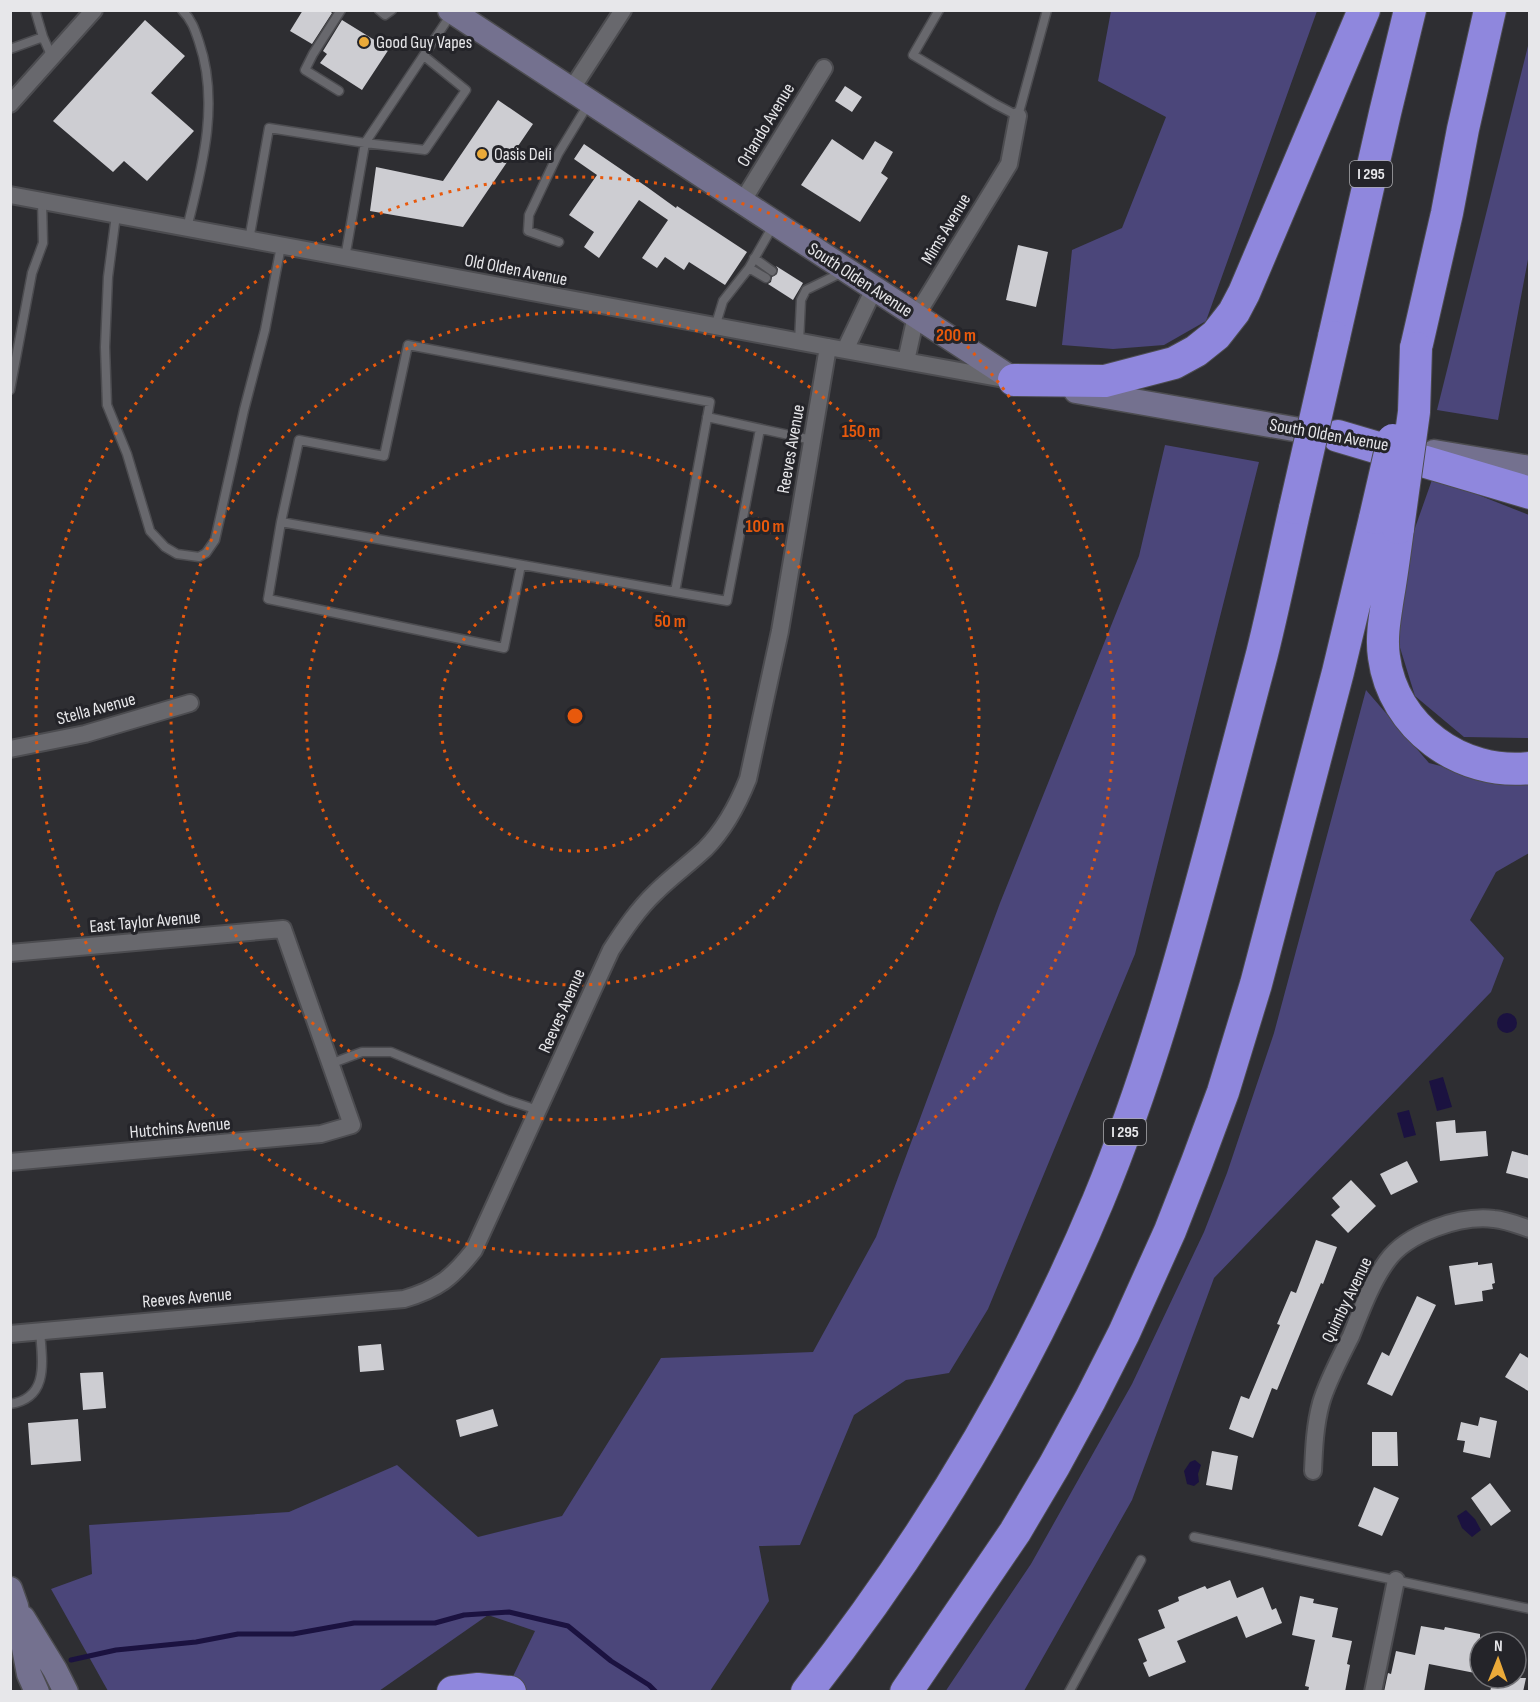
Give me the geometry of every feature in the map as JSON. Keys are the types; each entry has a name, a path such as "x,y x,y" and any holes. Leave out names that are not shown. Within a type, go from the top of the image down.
{"highway":[{"path":"1014,380 1105,381 1174,363 1196,351 1216,335 1234,312 1244,293 1364,10"},
{"name":"I 295","path":"807,1692 891,1579 931,1520 987,1427 1069,1267 1098,1201 1149,1066 1180,963 1264,645 1410,10"},
{"path":"1490,10 1416,348 1387,523 1384,657 1398,701 1427,737 1448,752 1471,763 1516,770 1530,768"},
{"path":"1338,436 1530,493"},
{"path":"923,1692 1059,1457 1124,1334 1170,1231 1215,1112 1256,984 1338,672 1387,523"},
{"path":"906,1692 1015,1532"},
{"path":"453,1692 478,1689 510,1692"}],"main road":[{"name":"South Olden Avenue","path":"451,12 1014,380 1530,468"},
{"path":"12,1598 29,1674 37,1692"},
{"path":"12,1598 66,1692"}],"street":[{"path":"10,104 94,10"},
{"path":"580,96 623,10"},
{"name":"Orlando Avenue","path":"742,202 824,68"},
{"name":"Mims Avenue","path":"906,361 916,316 1009,164 1018,116"},
{"name":"Old Olden Avenue","path":"10,195 715,327 1014,380"},
{"path":"845,350 874,289"},
{"name":"Reeves Avenue","path":"10,1334 404,1299 441,1284 458,1270 474,1250 611,950 631,920 654,893 706,848 725,824 748,779 780,631 828,347"},
{"name":"Stella Avenue","path":"10,749 86,734 190,703"},
{"name":"East Taylor Avenue","path":"10,953 283,929 330,1064"},
{"name":"Hutchins Avenue","path":"10,1162 321,1134 352,1125 330,1064"},
{"name":"Quimby Avenue","path":"1313,1471 1315,1433 1322,1401 1373,1285 1387,1261 1401,1247 1424,1233 1448,1224 1494,1219 1530,1229"},
{"path":"1373,1692 1395,1580"}],"lane":[{"path":"35,10 52,58"},
{"path":"182,10 191,18 204,58 208,96 202,169 187,228"},
{"path":"339,91 305,70 342,10"},
{"path":"379,10 385,15 392,11"},
{"path":"939,10 913,55 1018,116 1047,10"},
{"path":"345,258 365,143 451,12"},
{"path":"10,49 43,37"},
{"path":"249,240 269,128 425,150 466,90 424,56"},
{"path":"559,242 528,231 529,215 558,154 580,96"},
{"path":"10,390 32,273 43,243 42,201"},
{"path":"116,215 108,277 105,347 107,405 127,454 150,531 165,547 177,554 199,557 206,553 215,540 244,410 265,330 280,246"},
{"path":"715,327 723,301 749,268 774,223"},
{"path":"749,268 769,274 754,258"},
{"path":"799,342 798,298 803,289 846,270"},
{"path":"521,565 504,648 268,599 281,522 299,440 384,456 408,345 710,402 675,592"},
{"path":"707,417 812,440"},
{"path":"281,522 727,602 760,429"},
{"path":"330,1064 362,1052 391,1052 507,1100 539,1110"},
{"path":"10,1404 22,1402 38,1389 43,1368 40,1331"},
{"path":"1194,1537 1530,1609"},
{"path":"1069,1692 1141,1560"}],"shaded area":[{"path":"1111,11 1317,11 1206,321 1164,345 1113,349 1062,345 1072,250 1122,228 1166,117 1098,81"},
{"path":"1529,42 1529,254 1498,420 1437,410"},
{"path":"1165,445 1259,462 1135,954 988,1309 949,1373 906,1380 854,1415 800,1545 759,1546 769,1601 710,1691 506,1691 535,1631 488,1615 379,1691 108,1691 51,1589 92,1574 89,1525 289,1512 397,1465 478,1537 562,1516 661,1358 813,1352 876,1237 1000,903 1139,556"},
{"path":"1433,477 1529,515 1529,738 1464,737 1415,696 1397,638 1409,545"},
{"path":"1366,690 1429,763 1499,781 1529,776 1529,853 1496,872 1470,920 1504,958 1491,992 1214,1278 1132,1500 1024,1691 945,1692 1031,1564 1132,1384 1204,1232 1227,1173 1274,1033"},
{"path":"1507,1013 1514,1016 1517,1023 1514,1030 1507,1033 1500,1030 1497,1023 1500,1016"},
{"path":"1443,1077 1452,1107 1437,1111 1429,1081"},
{"path":"1409,1110 1416,1135 1404,1138 1397,1113"},
{"path":"1195,1460 1201,1465 1198,1474 1199,1482 1194,1486 1187,1484 1184,1471 1190,1462"},
{"path":"1466,1510 1481,1530 1472,1537 1462,1528 1457,1516"}],"building":[{"path":"303,10 329,10 332,13 312,44 290,31"},
{"path":"145,20 185,56 151,93 194,131 147,181 124,161 113,172 53,121"},
{"path":"342,20 389,49 362,90 320,63 327,54 323,51"},
{"path":"845,86 862,97 852,112 835,101"},
{"path":"498,100 533,124 463,227 370,211 376,167 443,181"},
{"path":"832,139 863,160 875,141 893,152 881,173 888,178 860,222 801,185"},
{"path":"584,144 676,208 677,206 747,252 725,285 689,262 684,270 665,257 657,268 642,258 668,220 639,200 599,258 584,247 594,232 569,215 597,175 574,159"},
{"path":"1018,245 1048,252 1036,307 1006,300"},
{"path":"776,266 803,283 793,300 768,284 777,274"},
{"path":"1455,1120 1456,1133 1486,1131 1488,1156 1440,1161 1436,1122"},
{"path":"1512,1151 1530,1156 1530,1179 1506,1173"},
{"path":"1407,1161 1418,1182 1391,1195 1380,1174"},
{"path":"1351,1180 1376,1206 1348,1233 1331,1215 1340,1207 1332,1198"},
{"path":"1316,1240 1337,1247 1277,1390 1272,1388 1253,1438 1229,1429 1241,1396 1249,1399 1280,1325 1277,1324 1291,1291 1296,1293"},
{"path":"1478,1262 1478,1265 1492,1263 1495,1283 1492,1284 1493,1289 1482,1291 1483,1301 1455,1305 1449,1266"},
{"path":"1417,1296 1436,1305 1392,1396 1367,1384 1382,1352 1389,1356"},
{"path":"381,1344 384,1370 360,1372 358,1346"},
{"path":"1520,1353 1530,1359 1530,1392 1505,1377"},
{"path":"103,1372 106,1408 83,1410 80,1373"},
{"path":"493,1409 498,1426 460,1437 456,1420"},
{"path":"1480,1417 1497,1421 1490,1458 1463,1452 1465,1441 1457,1440 1461,1422 1478,1426"},
{"path":"78,1419 81,1461 31,1465 28,1423"},
{"path":"1372,1432 1397,1432 1398,1466 1372,1466"},
{"path":"1212,1451 1238,1456 1232,1490 1206,1485"},
{"path":"1490,1483 1511,1511 1491,1526 1471,1498"},
{"path":"1374,1487 1399,1498 1382,1536 1358,1526"},
{"path":"1230,1580 1237,1598 1263,1587 1272,1610 1276,1608 1282,1623 1246,1638 1237,1616 1177,1641 1186,1662 1149,1677 1143,1663 1147,1661 1138,1639 1165,1628 1158,1610 1179,1601 1178,1597 1205,1586 1207,1589"},
{"path":"1300,1596 1314,1599 1313,1603 1338,1608 1332,1637 1352,1641 1347,1664 1350,1665 1345,1692 1308,1692 1309,1687 1305,1686 1315,1640 1292,1635"},
{"path":"1421,1626 1444,1630 1445,1627 1468,1632 1468,1672 1429,1664 1424,1692 1384,1692 1396,1651 1415,1655"},
{"path":"1490,1690 1523,1690 1523,1692 1490,1692"}],"waterway":[{"path":"71,1660 116,1650 196,1642 238,1634 293,1634 354,1623 435,1623 464,1615 509,1612 568,1626 611,1661 656,1692"}],"place":[{"name":"Good Guy Vapes","path":"364,42"},
{"name":"Oasis Deli","path":"482,154"}]}
